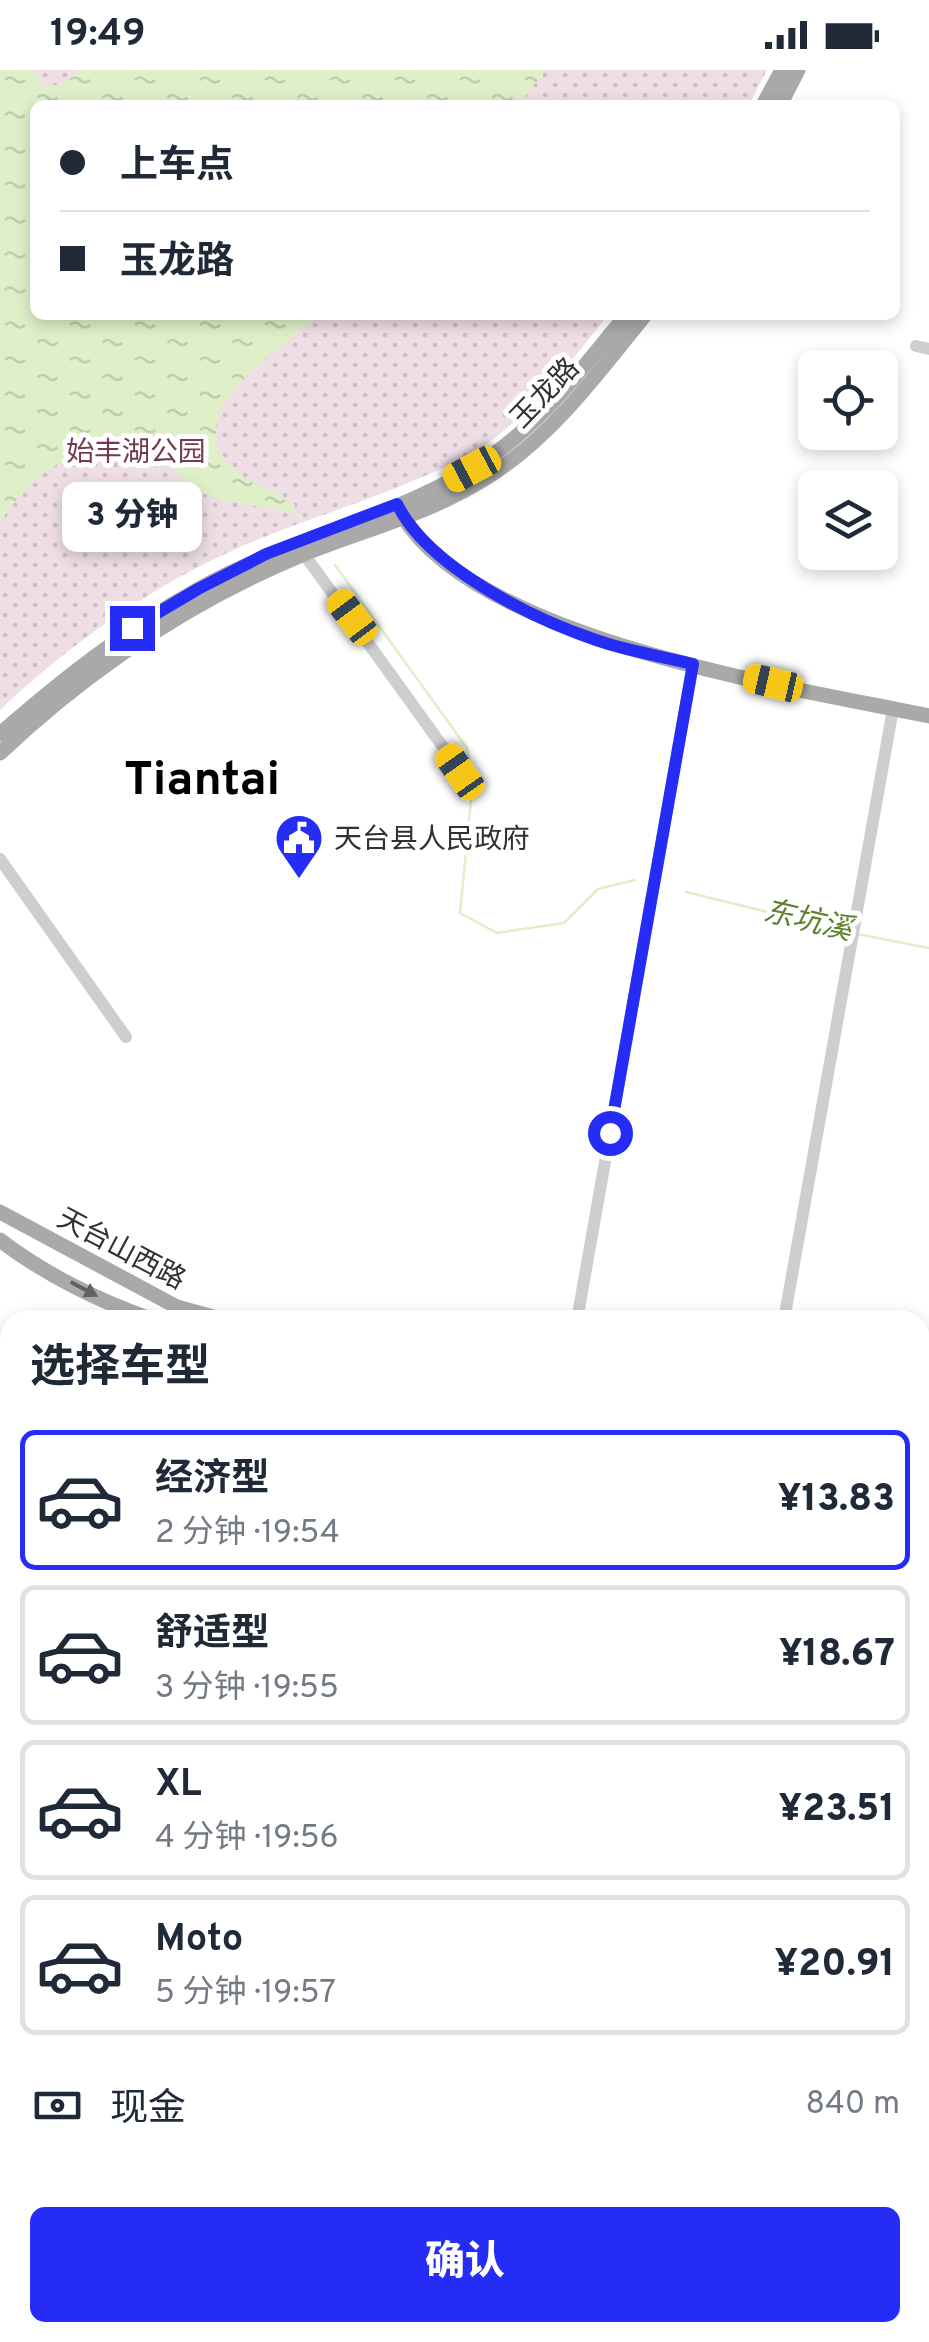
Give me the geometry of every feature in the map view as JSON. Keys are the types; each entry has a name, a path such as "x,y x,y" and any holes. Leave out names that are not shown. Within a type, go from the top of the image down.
{"main road":[{"path":"766,100 782,70"},
{"path":"783,100 798,70"},
{"name":"玉龙路","path":"0,734 86,661 198,589 266,554 436,488 500,449 567,388 622,320"},
{"name":"玉龙路","path":"0,753 36,719 142,638 198,605 304,554 405,520 488,477 544,432 641,320"},
{"path":"397,504 405,520 438,556 468,577 533,613 596,640 929,716"},
{"name":"天台山西路","path":"0,1212 167,1310"},
{"name":"天台山西路","path":"0,1240 16,1253 126,1310"}],"street":[{"path":"304,554 460,772"},
{"path":"580,1310 693,664"},
{"path":"786,1310 893,709"},
{"path":"0,859 126,1036"}],"green space":[{"name":"始丰湖公园","path":"0,70 767,70 752,100 30,100 30,320 604,320 535,402 483,446 432,473 259,539 189,572 89,635 0,710"}],"water":[{"path":"0,70 32,70 44,86 63,82 78,70 546,70 522,100 30,100 30,320 315,320 239,384 216,427 219,449 236,471 295,505 291,513 213,497 195,489 151,454 105,448 53,467 24,492 0,522"}],"waterway":[{"name":"东坑溪","path":"291,508 300,519"},
{"name":"东坑溪","path":"335,565 467,748 473,780 460,913 497,933 564,923 598,889 635,880"},
{"name":"东坑溪","path":"686,892 849,932"},
{"name":"东坑溪","path":"857,934 929,948"}],"place":[{"name":"天台县人民政府","path":"299,880"}],"district":[{"name":"Tiantai","path":"202,777"}],"route":[{"path":"132,628 266,554 397,504 405,520 438,556 533,613 596,640 693,664 610,1133"}]}
